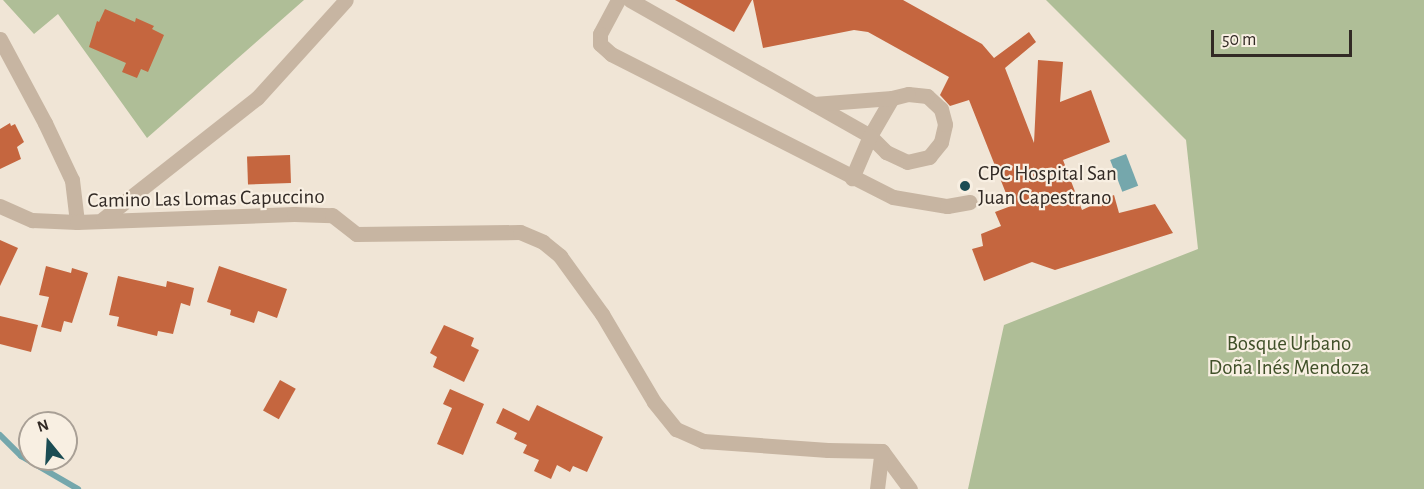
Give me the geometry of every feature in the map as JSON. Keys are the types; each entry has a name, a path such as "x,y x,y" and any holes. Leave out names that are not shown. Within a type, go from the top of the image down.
{"street":[{"path":"103,219 257,98 346,0"},
{"path":"618,0 600,34 600,44 611,54 892,197 921,204 947,206 970,202"},
{"path":"630,0 870,136 886,152 906,162 929,157 941,142 945,124 941,109 927,96 908,94 892,98 814,104"},
{"path":"0,39 45,123 72,180 77,222"},
{"path":"852,178 870,136 892,98"},
{"name":"Camino Las Lomas Capuccino","path":"0,206 32,220 77,222 103,219 294,214 332,215 356,234 520,232 543,242 560,256 607,322 654,402 676,429 703,441 828,450 882,451"},
{"path":"877,489 882,451"},
{"path":"882,451 910,489"}],"green space":[{"path":"3,0 304,0 147,138 58,14 34,34"},
{"name":"Bosque Urbano Doña Inés Mendoza","path":"1046,0 1424,0 1424,489 968,489 1004,325 1198,249 1186,140"}],"water":[{"path":"1126,154 1138,186 1122,192 1110,160"}],"building":[{"path":"675,0 752,0 734,32"},
{"name":"CPC Hospital San Juan Capestrano","path":"753,0 903,0 982,44 994,58 1029,32 1036,42 1005,68 1034,143 1038,60 1063,62 1060,102 1091,90 1110,142 1063,160 1082,210 1114,195 1119,213 1155,204 1173,233 1055,270 1032,262 984,281 972,249 983,246 981,234 1001,226 995,212 1011,206 969,100 950,106 940,95 949,77 868,32 854,30 763,48"},
{"path":"105,9 135,22 136,18 154,26 152,29 164,35 148,72 141,69 137,78 122,72 126,63 89,47 97,21 99,22"},
{"path":"10,123 11,126 15,124 24,142 17,147 21,159 0,169 0,129"},
{"path":"290,155 291,183 248,184 247,157"},
{"path":"0,240 18,248 0,286"},
{"path":"46,266 71,273 72,268 88,273 72,323 64,321 61,332 41,327 49,297 39,295"},
{"path":"219,266 287,289 277,318 258,311 254,323 230,315 231,310 207,302"},
{"path":"118,276 166,287 167,281 194,288 190,306 181,303 173,334 158,331 157,336 117,326 119,317 109,315"},
{"path":"0,316 38,325 31,352 0,344"},
{"path":"444,325 474,338 471,346 479,350 464,382 433,367 437,357 430,353"},
{"path":"280,380 296,389 279,419 263,411"},
{"path":"450,389 484,404 463,455 437,444 452,408 443,404"},
{"path":"537,405 603,437 587,472 573,466 570,472 557,465 551,479 534,471 539,460 523,453 527,445 514,439 517,433 496,423 503,408 529,421"}],"waterway":[{"path":"0,435 21,456 78,489"}],"place":[{"name":"CPC Hospital San Juan Capestrano","path":"965,186"}]}
